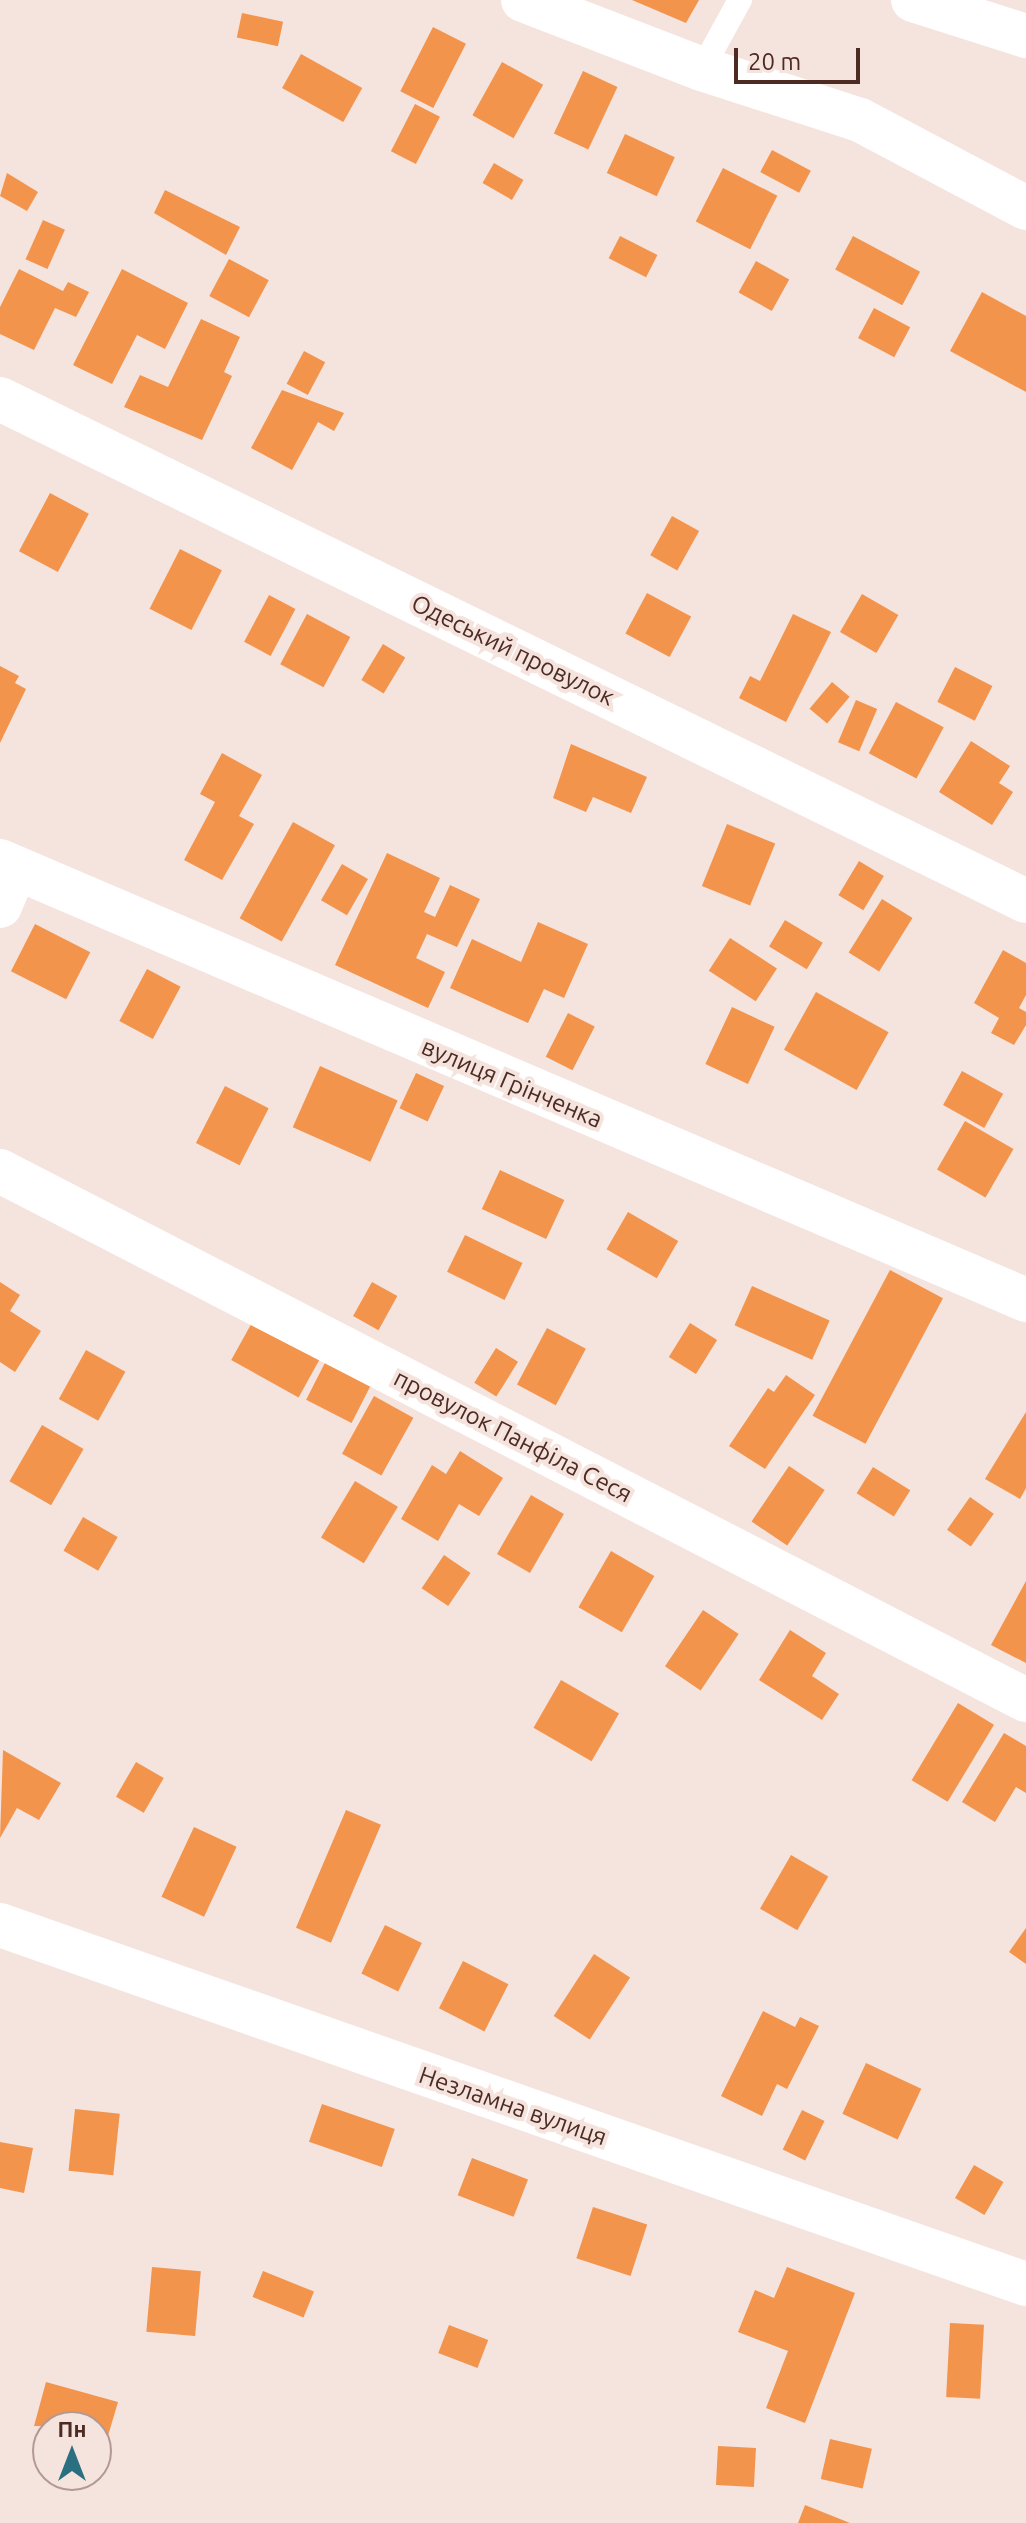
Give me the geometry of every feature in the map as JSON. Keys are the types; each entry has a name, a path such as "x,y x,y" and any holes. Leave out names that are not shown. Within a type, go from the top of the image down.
{"street":[{"path":"523,0 702,69 860,120 1026,208"},
{"path":"913,0 1026,36"},
{"name":"Одеський провулок","path":"0,399 1026,901"},
{"name":"вулиця Грінченка","path":"5,878 1026,1300"},
{"name":"провулок Панфіла Сеся","path":"0,1171 1026,1700"},
{"name":"Незламна вулиця","path":"0,1925 1026,2284"}],"lane":[{"path":"702,69 740,0"}],"building":[{"path":"632,0 699,0 686,23"},
{"path":"242,13 283,22 278,46 237,37"},
{"path":"433,27 466,44 433,108 400,91"},
{"path":"301,54 362,88 343,122 282,88"},
{"path":"502,62 543,85 514,138 472,115"},
{"path":"583,71 617,87 588,150 554,134"},
{"path":"415,104 440,117 416,164 391,151"},
{"path":"625,134 675,157 657,196 607,173"},
{"path":"772,150 811,171 799,193 760,172"},
{"path":"494,163 523,180 512,200 482,183"},
{"path":"723,168 777,196 750,249 696,221"},
{"path":"7,173 38,192 27,211 0,196"},
{"path":"165,190 240,227 226,255 154,213"},
{"path":"43,220 65,230 47,269 26,259"},
{"path":"620,236 657,255 646,277 609,258"},
{"path":"853,236 920,272 902,305 835,270"},
{"path":"229,259 269,280 249,317 209,296"},
{"path":"756,261 789,279 772,311 739,292"},
{"path":"19,269 63,291 68,282 89,292 76,317 55,308 34,350 0,334 0,307"},
{"path":"122,269 188,303 165,349 137,335 112,384 73,365"},
{"path":"982,292 1026,316 1026,392 950,351"},
{"path":"874,308 910,327 894,357 858,338"},
{"path":"201,319 240,337 224,372 232,376 202,440 124,407 140,375 168,387"},
{"path":"304,351 325,362 308,395 287,384"},
{"path":"282,390 344,413 334,431 318,422 292,470 251,448"},
{"path":"50,493 89,514 58,572 19,551"},
{"path":"672,516 699,531 677,570 650,555"},
{"path":"180,549 222,570 191,630 150,609"},
{"path":"647,593 691,616 670,657 625,634"},
{"path":"862,594 898,615 876,653 840,632"},
{"path":"269,595 295,609 271,656 244,642"},
{"path":"307,614 350,637 324,687 280,664"},
{"path":"793,614 831,632 786,722 739,698 750,676 760,681"},
{"path":"383,644 405,657 384,693 361,680"},
{"path":"0,666 19,676 15,683 26,689 0,743"},
{"path":"955,667 992,686 975,721 937,702"},
{"path":"832,682 850,697 827,724 810,709"},
{"path":"856,700 877,709 859,751 838,742"},
{"path":"896,702 944,727 916,779 869,753"},
{"path":"971,741 1010,766 999,783 1013,792 992,825 939,792"},
{"path":"571,744 647,777 631,813 593,797 586,812 553,798"},
{"path":"222,753 262,775 239,816 254,824 222,880 184,860 215,802 200,794"},
{"path":"293,822 335,845 282,941 240,918"},
{"path":"727,824 775,843 750,906 702,886"},
{"path":"387,853 440,878 424,912 435,917 450,885 480,899 457,947 427,934 416,958 445,972 428,1008 335,965"},
{"path":"859,861 884,876 863,910 838,895"},
{"path":"342,864 368,879 347,915 321,900"},
{"path":"882,899 913,918 879,972 849,952"},
{"path":"785,920 823,943 807,969 769,947"},
{"path":"538,922 588,944 564,998 544,989 528,1023 450,988 472,939 521,962"},
{"path":"35,924 90,952 66,999 11,971"},
{"path":"730,938 777,968 756,1001 709,971"},
{"path":"1003,950 1026,963 1026,995 1019,1008 1026,1012 1026,1025 1014,1045 991,1033 999,1018 974,1003"},
{"path":"147,969 181,987 153,1039 119,1021"},
{"path":"816,992 889,1032 857,1090 784,1050"},
{"path":"732,1007 775,1027 748,1084 705,1064"},
{"path":"568,1013 595,1027 572,1070 546,1057"},
{"path":"320,1066 398,1101 370,1162 293,1127"},
{"path":"962,1071 1003,1094 984,1128 943,1105"},
{"path":"416,1073 444,1086 428,1121 400,1108"},
{"path":"225,1086 269,1108 240,1165 196,1143"},
{"path":"965,1121 1013,1149 985,1197 937,1169"},
{"path":"500,1170 564,1200 546,1239 482,1209"},
{"path":"628,1212 678,1241 657,1278 606,1249"},
{"path":"465,1235 523,1263 505,1300 447,1272"},
{"path":"890,1270 943,1298 866,1444 813,1416"},
{"path":"0,1282 20,1295 10,1311 41,1331 15,1372 0,1362"},
{"path":"372,1282 397,1296 378,1330 353,1316"},
{"path":"752,1286 830,1321 812,1360 735,1325"},
{"path":"254,1319 321,1356 299,1397 231,1360"},
{"path":"690,1323 717,1340 696,1374 669,1357"},
{"path":"547,1328 586,1349 556,1405 517,1385"},
{"path":"496,1348 518,1362 496,1397 474,1383"},
{"path":"332,1349 377,1372 352,1423 306,1400"},
{"path":"86,1350 125,1372 98,1421 59,1399"},
{"path":"786,1375 815,1395 765,1469 729,1446 768,1388 774,1392"},
{"path":"374,1396 413,1418 381,1476 342,1454"},
{"path":"1026,1412 1026,1488 1020,1499 985,1479"},
{"path":"42,1425 84,1449 51,1505 10,1481"},
{"path":"460,1451 503,1478 479,1516 459,1504 438,1541 401,1519 432,1465 446,1474"},
{"path":"789,1466 825,1490 787,1546 752,1522"},
{"path":"873,1467 910,1490 894,1517 857,1493"},
{"path":"355,1481 398,1507 364,1563 321,1538"},
{"path":"531,1495 564,1514 530,1573 497,1554"},
{"path":"970,1497 994,1514 971,1546 947,1530"},
{"path":"83,1517 118,1537 98,1571 64,1551"},
{"path":"611,1551 654,1576 622,1632 578,1607"},
{"path":"444,1555 471,1573 448,1606 422,1588"},
{"path":"1026,1581 1026,1663 991,1645"},
{"path":"703,1610 739,1634 701,1690 665,1666"},
{"path":"790,1630 826,1653 812,1676 839,1694 822,1720 759,1680"},
{"path":"561,1680 619,1714 592,1761 534,1728"},
{"path":"958,1703 994,1725 948,1802 912,1780"},
{"path":"1004,1733 1026,1746 1026,1793 1016,1787 995,1822 962,1802"},
{"path":"3,1750 61,1783 39,1820 17,1808 0,1838"},
{"path":"136,1762 164,1778 144,1813 116,1797"},
{"path":"346,1810 381,1825 331,1943 296,1928"},
{"path":"194,1827 237,1847 204,1917 161,1897"},
{"path":"791,1855 828,1876 797,1930 760,1909"},
{"path":"385,1925 422,1943 398,1992 361,1974"},
{"path":"1026,1928 1026,1964 1009,1952"},
{"path":"594,1954 630,1977 590,2039 554,2016"},
{"path":"463,1961 508,1984 484,2031 439,2008"},
{"path":"763,2011 795,2027 800,2017 819,2026 787,2089 777,2084 762,2116 721,2096"},
{"path":"866,2063 921,2089 898,2140 842,2114"},
{"path":"322,2104 395,2129 382,2167 309,2142"},
{"path":"75,2109 120,2114 113,2175 69,2171"},
{"path":"802,2110 824,2121 805,2161 783,2150"},
{"path":"0,2142 33,2148 24,2193 0,2188"},
{"path":"472,2158 528,2180 514,2217 458,2195"},
{"path":"974,2165 1003,2182 984,2215 955,2198"},
{"path":"593,2207 647,2225 631,2276 576,2258"},
{"path":"152,2267 201,2271 195,2336 146,2332"},
{"path":"787,2267 855,2293 805,2423 766,2408 788,2351 738,2332 755,2290 774,2298"},
{"path":"263,2271 314,2292 304,2318 253,2297"},
{"path":"950,2323 984,2325 980,2399 946,2397"},
{"path":"449,2325 488,2340 477,2368 438,2353"},
{"path":"46,2382 118,2402 112,2422 112,2411 38,2411"},
{"path":"830,2439 872,2449 863,2489 821,2479"},
{"path":"718,2446 756,2448 754,2487 716,2485"},
{"path":"805,2505 850,2523 798,2523"}]}
